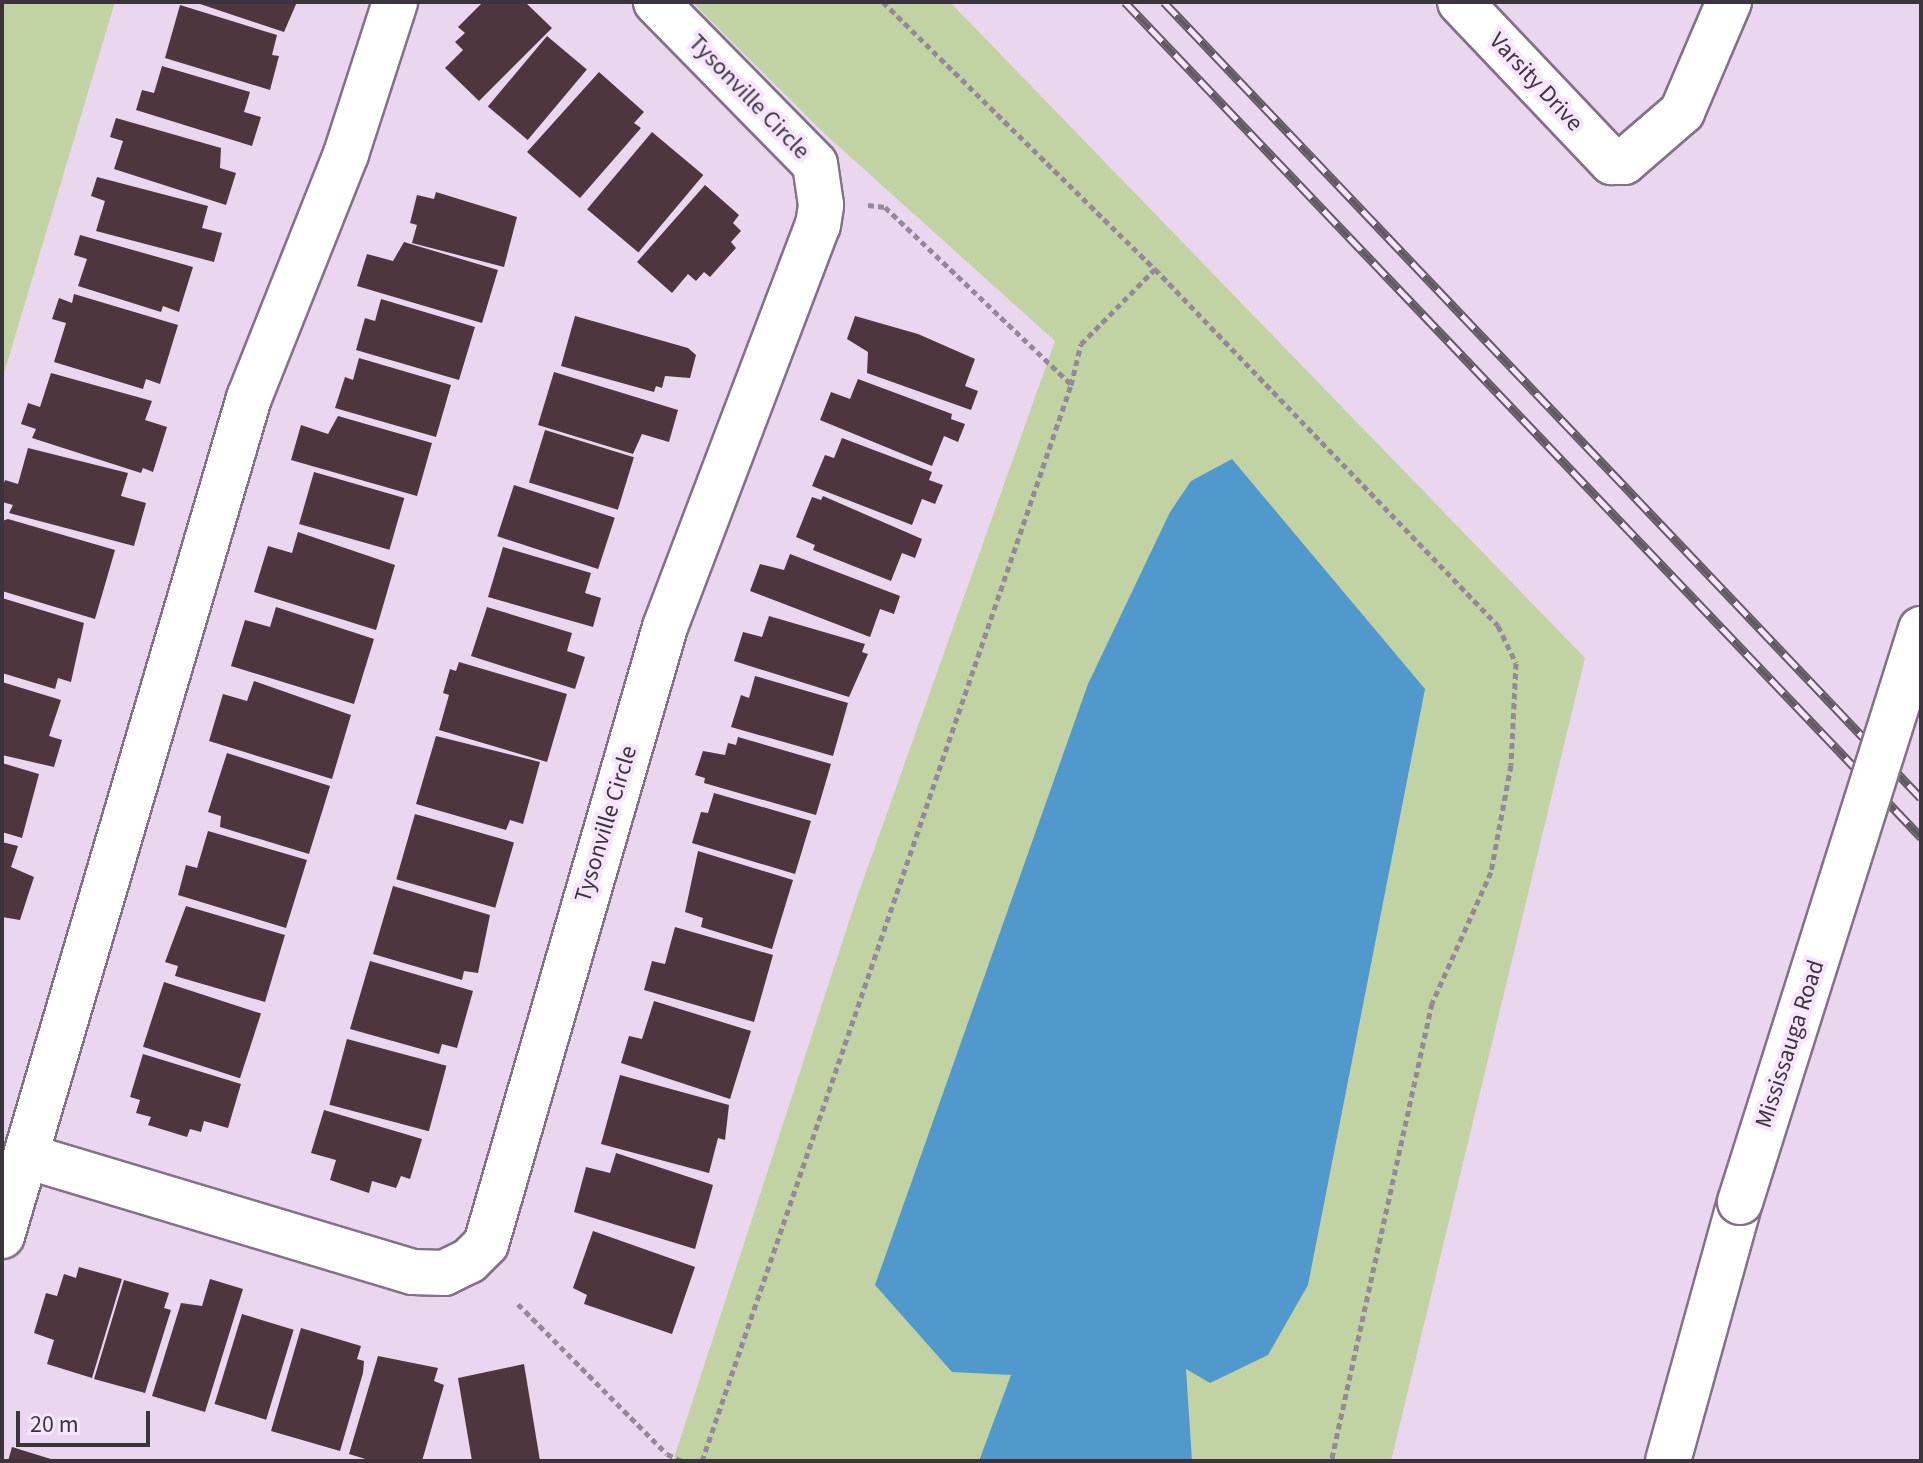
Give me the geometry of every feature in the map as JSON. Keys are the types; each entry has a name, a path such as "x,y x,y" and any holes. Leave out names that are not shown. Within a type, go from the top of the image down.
{"street":[{"path":"2,1236 249,398 346,154 395,2"},
{"name":"Tysonville Circle","path":"26,1156 413,1272 444,1273 469,1261 486,1244 665,627 818,225 821,205 815,164 656,2"},
{"name":"Varsity Drive","path":"1460,2 1612,162 1637,155 1682,112 1729,2"},
{"name":"Mississauga Road","path":"1668,1461 1740,1202 1921,629"}],"path":[{"path":"883,2 1155,269 1498,626 1516,663 1511,765 1491,872 1432,1003 1331,1461"},
{"path":"868,205 885,207 1071,385"},
{"path":"702,1461 1071,385 1081,344 1155,269"},
{"path":"518,1304 667,1454 682,1461"}],"green space":[{"path":"2,2 115,2 2,380"},
{"path":"692,2 950,2 1585,658 1391,1461 673,1461 855,903 1055,341 826,135"}],"water":[{"path":"1232,459 1425,689 1308,1285 1268,1355 1210,1383 1186,1369 1192,1461 979,1461 1011,1375 952,1372 875,1285 1088,684 1170,512 1191,481"}],"building":[{"path":"194,2 297,2 284,32"},
{"path":"483,2 525,2 552,28 479,101 445,68 463,50 455,42 465,33 458,27"},
{"path":"180,5 277,35 272,55 279,56 270,90 165,58"},
{"path":"547,36 587,69 528,140 488,106"},
{"path":"162,66 250,92 244,112 261,117 252,146 136,110 142,90 154,93"},
{"path":"599,72 644,112 634,123 641,128 580,198 527,152"},
{"path":"116,118 221,148 220,168 236,173 226,205 114,169 123,141 110,137"},
{"path":"652,132 703,175 638,252 587,209"},
{"path":"97,177 208,206 202,228 222,233 214,262 96,231 105,201 91,196"},
{"path":"705,185 739,215 733,223 741,231 731,242 736,248 710,277 704,272 696,281 688,274 672,293 637,262"},
{"path":"436,192 517,217 504,267 412,243 417,225 410,223 417,195 434,199"},
{"path":"80,235 193,267 179,312 163,306 161,312 78,286 87,259 74,255"},
{"path":"404,242 498,270 482,323 357,286 367,254 393,261"},
{"path":"74,294 178,325 160,384 146,379 143,389 54,362 66,323 52,319 59,298 72,303"},
{"path":"381,299 475,327 459,380 356,350 365,318 375,321"},
{"path":"575,316 688,348 696,355 690,378 665,376 662,388 656,386 654,392 561,366"},
{"path":"855,316 918,334 975,359 965,386 978,391 971,410 867,373 868,352 847,339"},
{"path":"359,358 451,385 436,437 335,408 345,377 353,380"},
{"path":"554,372 678,410 669,442 642,434 633,454 538,425"},
{"path":"51,373 152,401 145,420 167,427 153,472 143,468 141,473 32,438 36,429 21,424 28,403 40,407"},
{"path":"858,379 952,414 951,419 965,424 958,442 944,436 932,466 820,420 831,392 850,399"},
{"path":"338,416 432,443 417,496 291,460 301,425 328,434"},
{"path":"545,430 634,457 618,510 529,483"},
{"path":"842,438 932,472 929,480 943,485 935,504 922,499 912,525 812,486 825,455 834,458"},
{"path":"28,448 128,473 121,496 146,503 134,546 9,513 13,505 2,502 2,489 5,480 18,484"},
{"path":"314,472 404,498 389,550 299,524"},
{"path":"514,485 615,518 598,569 497,536"},
{"path":"823,496 922,539 915,558 902,553 891,581 813,550 815,545 796,537 812,497 821,500"},
{"path":"8,519 115,550 95,619 2,591 2,521"},
{"path":"298,532 395,565 376,630 254,592 268,546 292,553"},
{"path":"503,547 591,573 585,593 601,598 593,627 488,597"},
{"path":"790,554 900,596 894,614 880,609 870,637 750,591 760,564 784,570"},
{"path":"2,598 84,623 71,682 58,678 55,689 2,673"},
{"path":"276,607 374,639 354,704 231,666 245,620 270,627"},
{"path":"487,607 572,633 567,651 585,657 575,689 471,656"},
{"path":"769,616 865,644 862,652 868,654 849,697 734,661 743,632 762,637"},
{"path":"459,662 567,694 547,762 439,730 449,695 443,693 450,669 456,671"},
{"path":"755,676 848,703 833,756 731,727 741,695 749,698"},
{"path":"254,681 351,715 332,779 209,741 223,694 247,701"},
{"path":"2,682 61,700 49,736 62,740 54,767 2,755"},
{"path":"436,736 540,762 523,824 510,820 506,830 416,804"},
{"path":"738,737 831,764 816,815 704,783 705,778 695,775 703,751 725,755 728,743 736,745"},
{"path":"227,753 330,786 309,854 220,827 221,816 208,812"},
{"path":"2,763 39,774 22,838 2,832"},
{"path":"714,793 811,821 795,874 692,843 701,812 708,813"},
{"path":"415,814 514,842 495,908 396,879"},
{"path":"208,831 307,860 286,928 178,895 186,865 197,868"},
{"path":"2,842 18,846 11,867 34,877 20,920 2,917"},
{"path":"698,851 793,880 772,949 701,927 703,918 685,912"},
{"path":"393,886 490,915 478,973 464,971 462,980 373,954"},
{"path":"186,906 285,935 265,1002 175,976 178,966 165,962"},
{"path":"675,927 773,955 754,1022 644,990 652,961 665,964"},
{"path":"370,961 473,991 457,1048 442,1044 439,1054 350,1029"},
{"path":"164,982 261,1014 240,1078 143,1047"},
{"path":"654,1001 751,1031 730,1099 621,1063 629,1036 642,1039"},
{"path":"347,1039 446,1066 429,1131 329,1105"},
{"path":"143,1054 241,1084 228,1128 204,1121 201,1132 190,1129 187,1137 148,1125 151,1117 136,1113 140,1100 130,1097"},
{"path":"620,1075 729,1105 725,1140 718,1138 709,1173 601,1144"},
{"path":"324,1110 422,1139 410,1179 401,1176 396,1188 372,1181 369,1193 330,1180 336,1160 311,1153"},
{"path":"616,1153 713,1185 695,1249 574,1212 586,1167 610,1173"},
{"path":"593,1231 695,1267 672,1334 584,1304 587,1295 573,1288"},
{"path":"79,1267 122,1279 92,1378 47,1364 54,1340 34,1333 46,1293 57,1296 64,1274 76,1278"},
{"path":"210,1279 243,1289 205,1412 152,1396 181,1303 202,1306"},
{"path":"124,1280 169,1293 164,1308 171,1310 145,1393 94,1379"},
{"path":"242,1314 294,1330 266,1420 215,1404"},
{"path":"301,1328 361,1346 357,1359 364,1361 363,1373 340,1451 271,1431"},
{"path":"378,1356 438,1368 434,1381 444,1385 422,1461 372,1461 349,1454"},
{"path":"524,1364 540,1461 472,1461 458,1378"},
{"path":"12,1447 54,1460 54,1461 8,1461"}],"railway":[{"path":"1125,2 1921,837"},
{"path":"1164,2 1921,798"}]}
